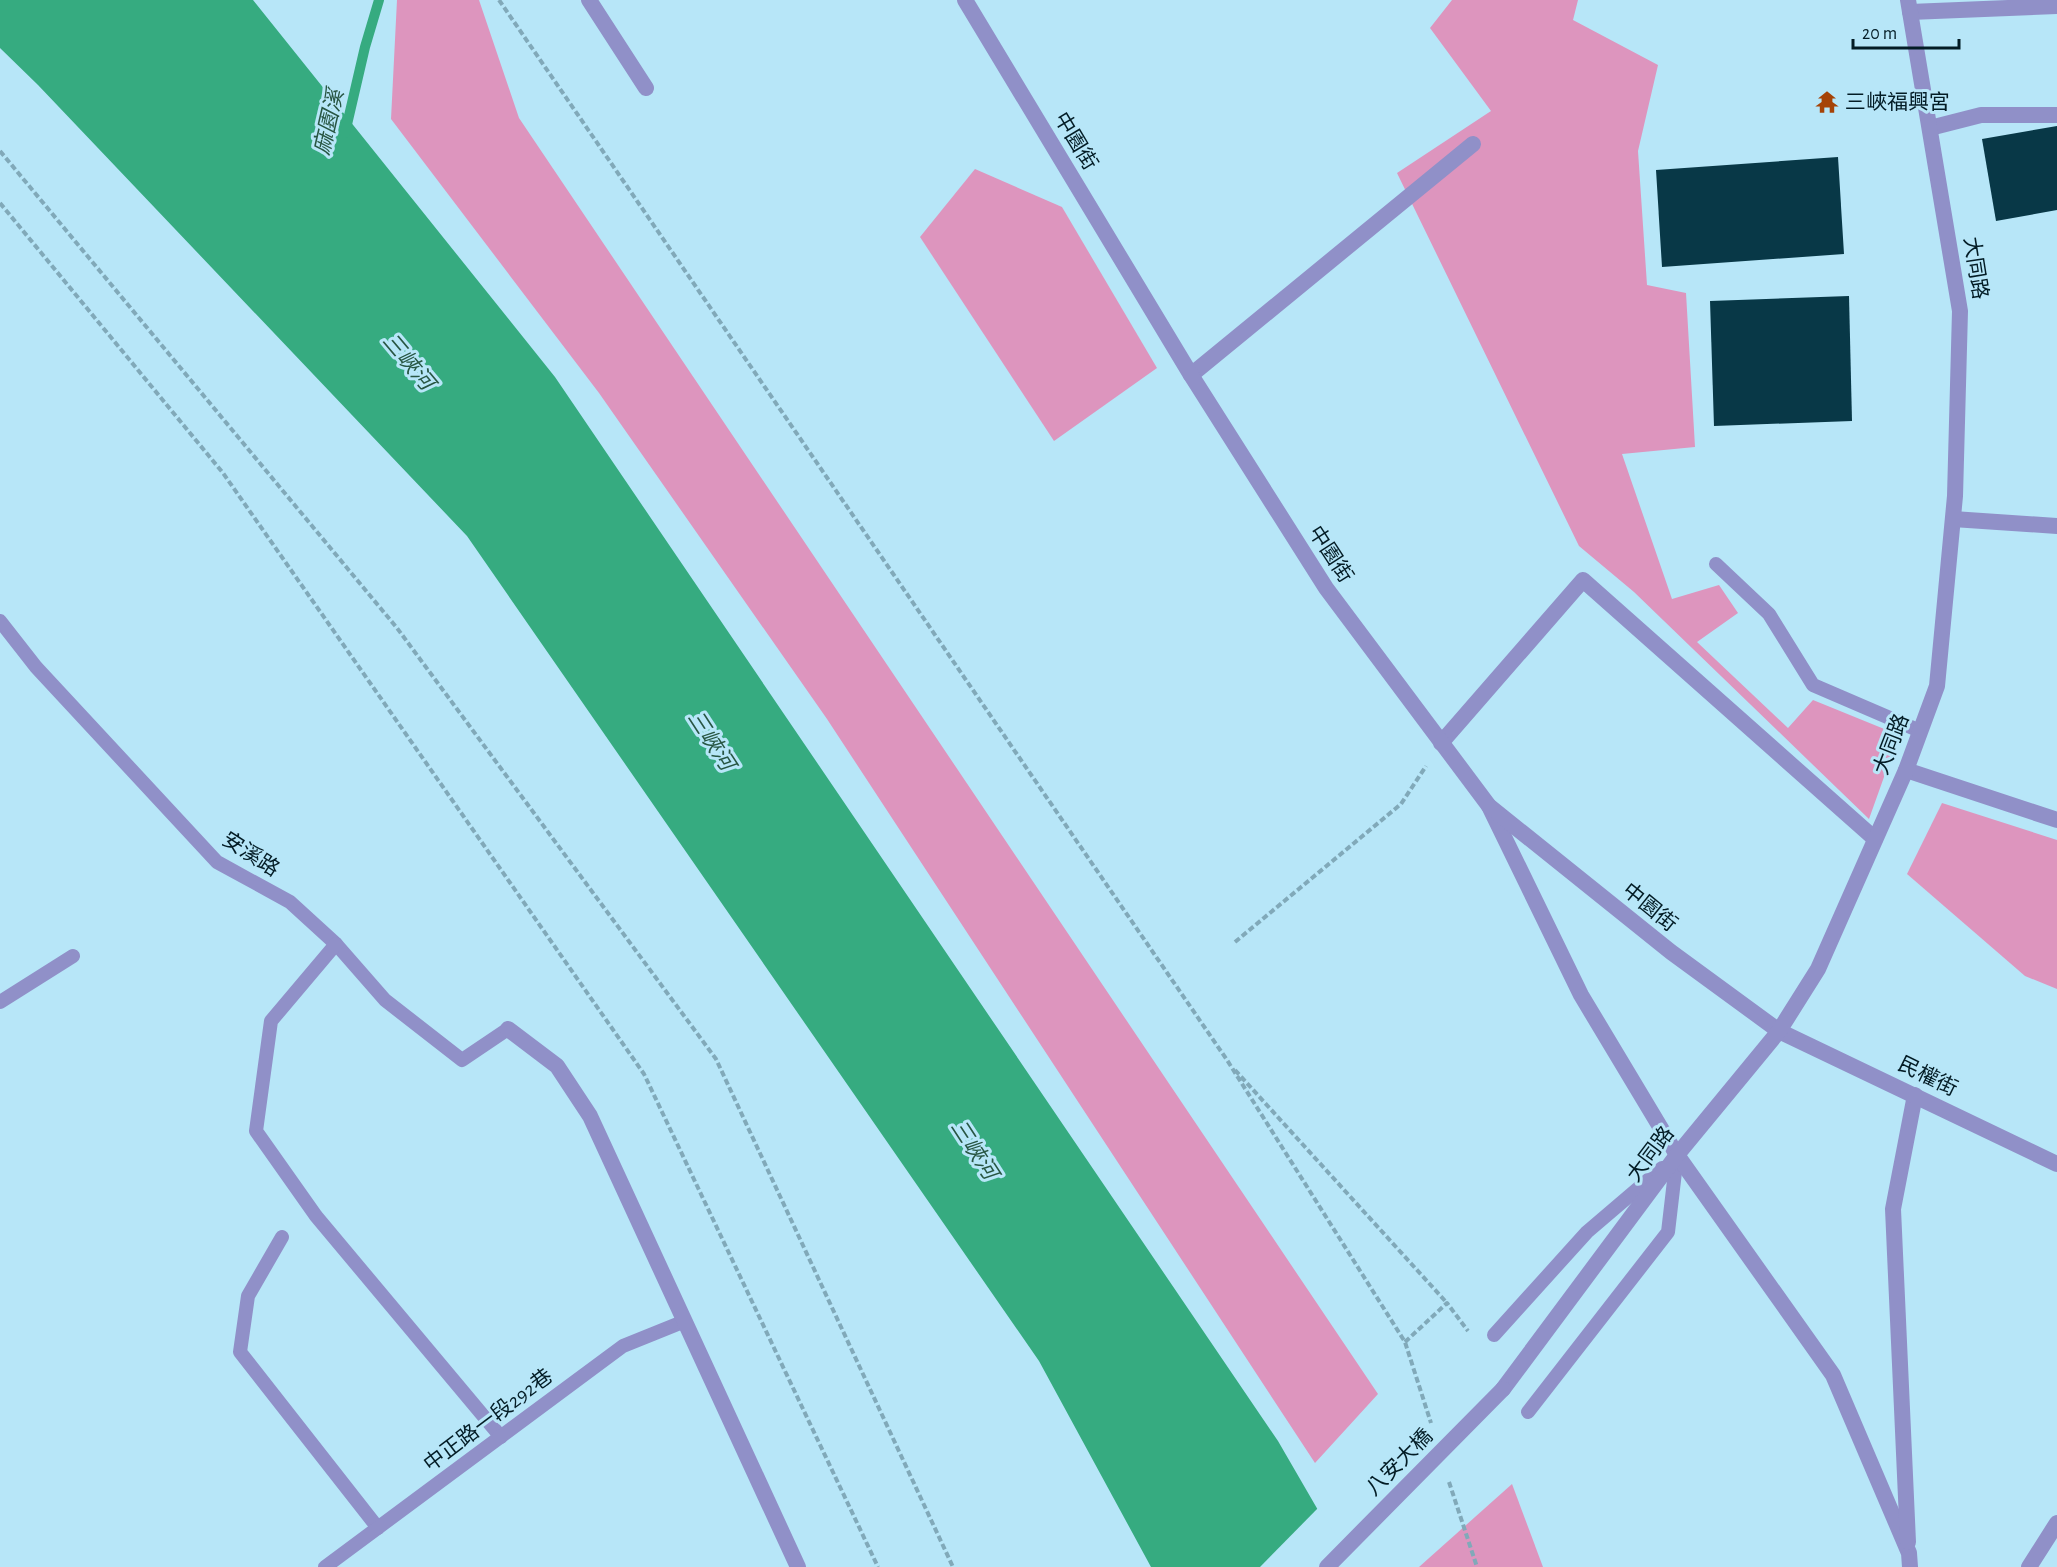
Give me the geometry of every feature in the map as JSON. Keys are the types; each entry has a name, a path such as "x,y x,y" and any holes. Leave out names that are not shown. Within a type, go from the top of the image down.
{"street":[{"path":"589,0 646,88"},
{"name":"中園街","path":"965,0 1191,375 1326,588 1489,806 1671,952 1779,1030"},
{"path":"1909,6 2057,6"},
{"name":"大同路","path":"1503,1389 1677,1155 1779,1030 1818,969 1906,770 1937,686 1953,519 1960,311 1909,6"},
{"path":"1930,128 1981,115 2057,115"},
{"path":"1191,375 1473,144"},
{"path":"1953,519 2057,526"},
{"path":"1441,743 1583,580 1875,839"},
{"path":"1906,770 2057,820"},
{"path":"1489,806 1581,995 1677,1155 1833,1375 1909,1560"},
{"path":"508,1029 557,1066 590,1116 798,1567"},
{"name":"民權街","path":"1779,1030 2057,1164"},
{"path":"1909,1560 1893,1209 1915,1095"},
{"name":"八安大橋","path":"1327,1567 1503,1389"},
{"path":"2029,1567 2057,1523"}],"lane":[{"path":"1716,564 1768,614 1813,685 1920,731"},
{"name":"安溪路","path":"0,621 36,667 217,862 290,902 336,944 385,1000 462,1060 508,1029"},
{"path":"336,944 271,1021 256,1131 316,1216 501,1437"},
{"path":"0,1002 73,956"},
{"path":"1494,1335 1587,1232 1677,1155"},
{"path":"1528,1412 1668,1232 1677,1155"},
{"path":"282,1237 248,1296 240,1352 378,1528"},
{"name":"中正路一段292巷","path":"325,1567 622,1346 685,1321"}],"path":[{"path":"499,0 1227,1060 1405,1342 1447,1303"},
{"path":"0,151 397,628 716,1059 953,1567"},
{"path":"0,202 223,473 644,1074 878,1567"},
{"path":"1235,942 1401,804 1441,743"},
{"path":"1227,1060 1447,1303 1467,1329"}],"shaded area":[{"path":"397,0 479,0 519,118 1378,1394 1315,1463 827,719 599,393 391,119"},
{"path":"1452,0 1578,0 1573,20 1658,65 1638,151 1647,285 1686,293 1695,447 1622,454 1672,599 1719,585 1738,613 1697,642 1788,728 1813,700 1899,735 1869,819 1634,592 1579,546 1397,173 1491,111 1430,28"},
{"path":"975,169 1062,207 1157,368 1054,441 920,237"},
{"path":"1942,803 2057,840 2057,989 2025,976 1907,874"},
{"path":"1512,1484 1543,1567 1419,1567"}],"water":[{"name":"三峽河","path":"0,0 253,0 555,377 1278,1441 1351,1567 1151,1567 1039,1361 467,536 38,85 0,48"}],"pier":[{"path":"1319,1507 1354,1567 1260,1567"}],"building":[{"path":"2057,126 2057,210 1996,221 1982,139"},
{"path":"1838,157 1844,254 1662,267 1656,170"},
{"path":"1849,296 1852,421 1714,426 1710,301"}],"waterway":[{"name":"麻園溪","path":"345,133 365,47 379,0"}],"place":[{"name":"三峽福興宮","path":"1827,102"}]}
